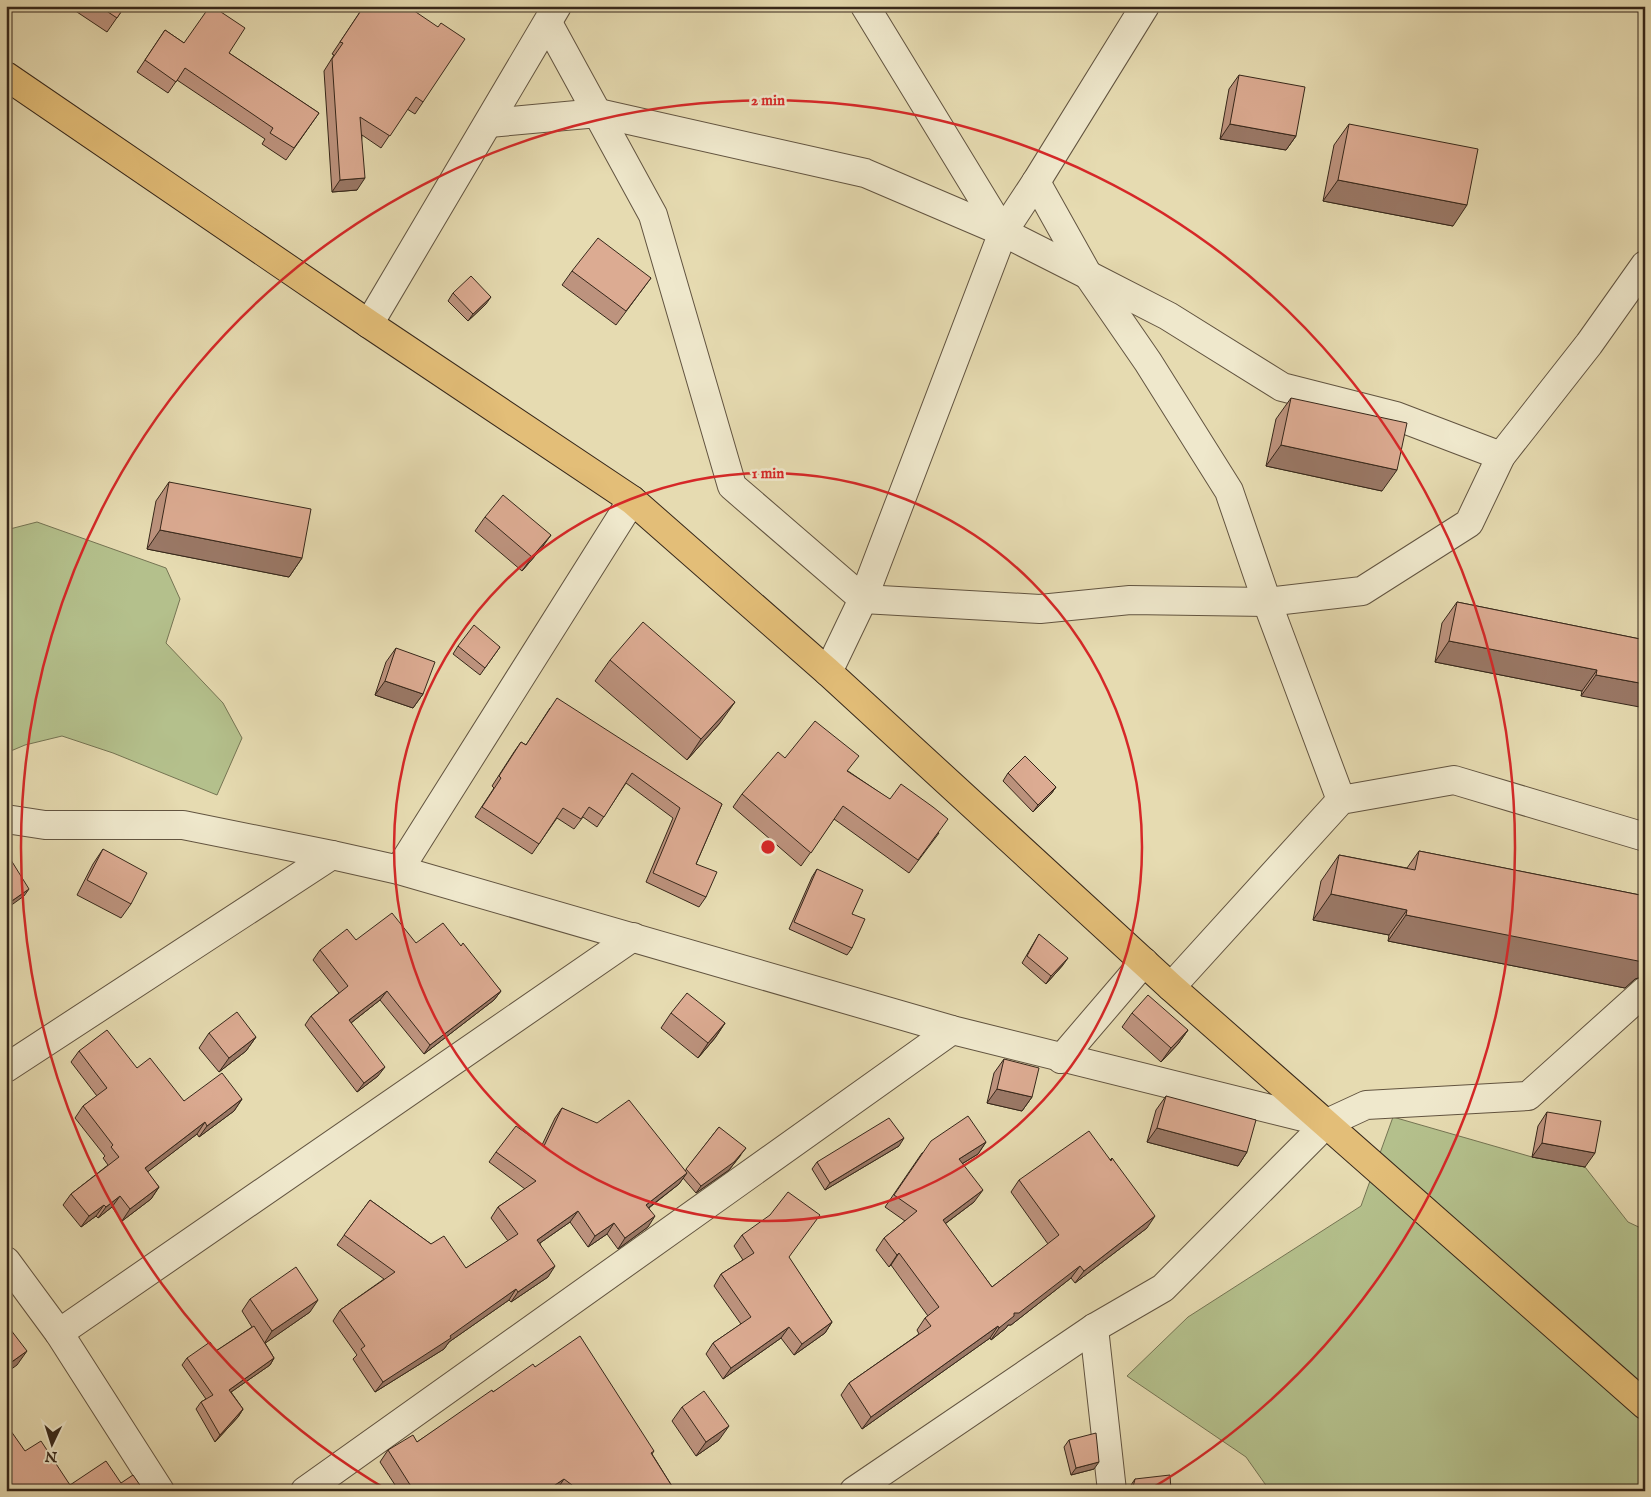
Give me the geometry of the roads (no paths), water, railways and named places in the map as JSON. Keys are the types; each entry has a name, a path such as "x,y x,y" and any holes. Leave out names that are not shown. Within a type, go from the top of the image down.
{"main road":[{"path":"6,76 632,500 828,672 1171,987 1328,1123 1645,1405"}],"street":[{"path":"865,6 1003,232"},
{"path":"828,672 862,599 1003,232 1145,6"},
{"path":"553,15 598,113 654,216 732,486 862,599 1040,609 1130,600 1268,602 1362,591 1469,523 1501,456 1589,344 1645,265"},
{"path":"370,324 553,15"},
{"path":"489,123 598,113 865,173 1003,232 1168,316 1282,387 1396,416 1501,456"},
{"path":"1036,182 1088,275 1148,362 1229,491 1341,800"},
{"path":"400,870 632,500"},
{"path":"1171,987 1341,800 1454,780 1645,837"},
{"path":"6,819 45,826 183,825 400,870 952,1030 1061,1059 1328,1123"},
{"path":"6,1068 332,855"},
{"path":"59,1333 633,937"},
{"path":"1061,1059 1144,962"},
{"path":"854,1491 1094,1328 1163,1288 1328,1123 1366,1105 1528,1096 1645,991"},
{"path":"305,1491 952,1030"},
{"path":"6,1261 59,1333 160,1491"},
{"path":"1094,1328 1112,1491"}]}
